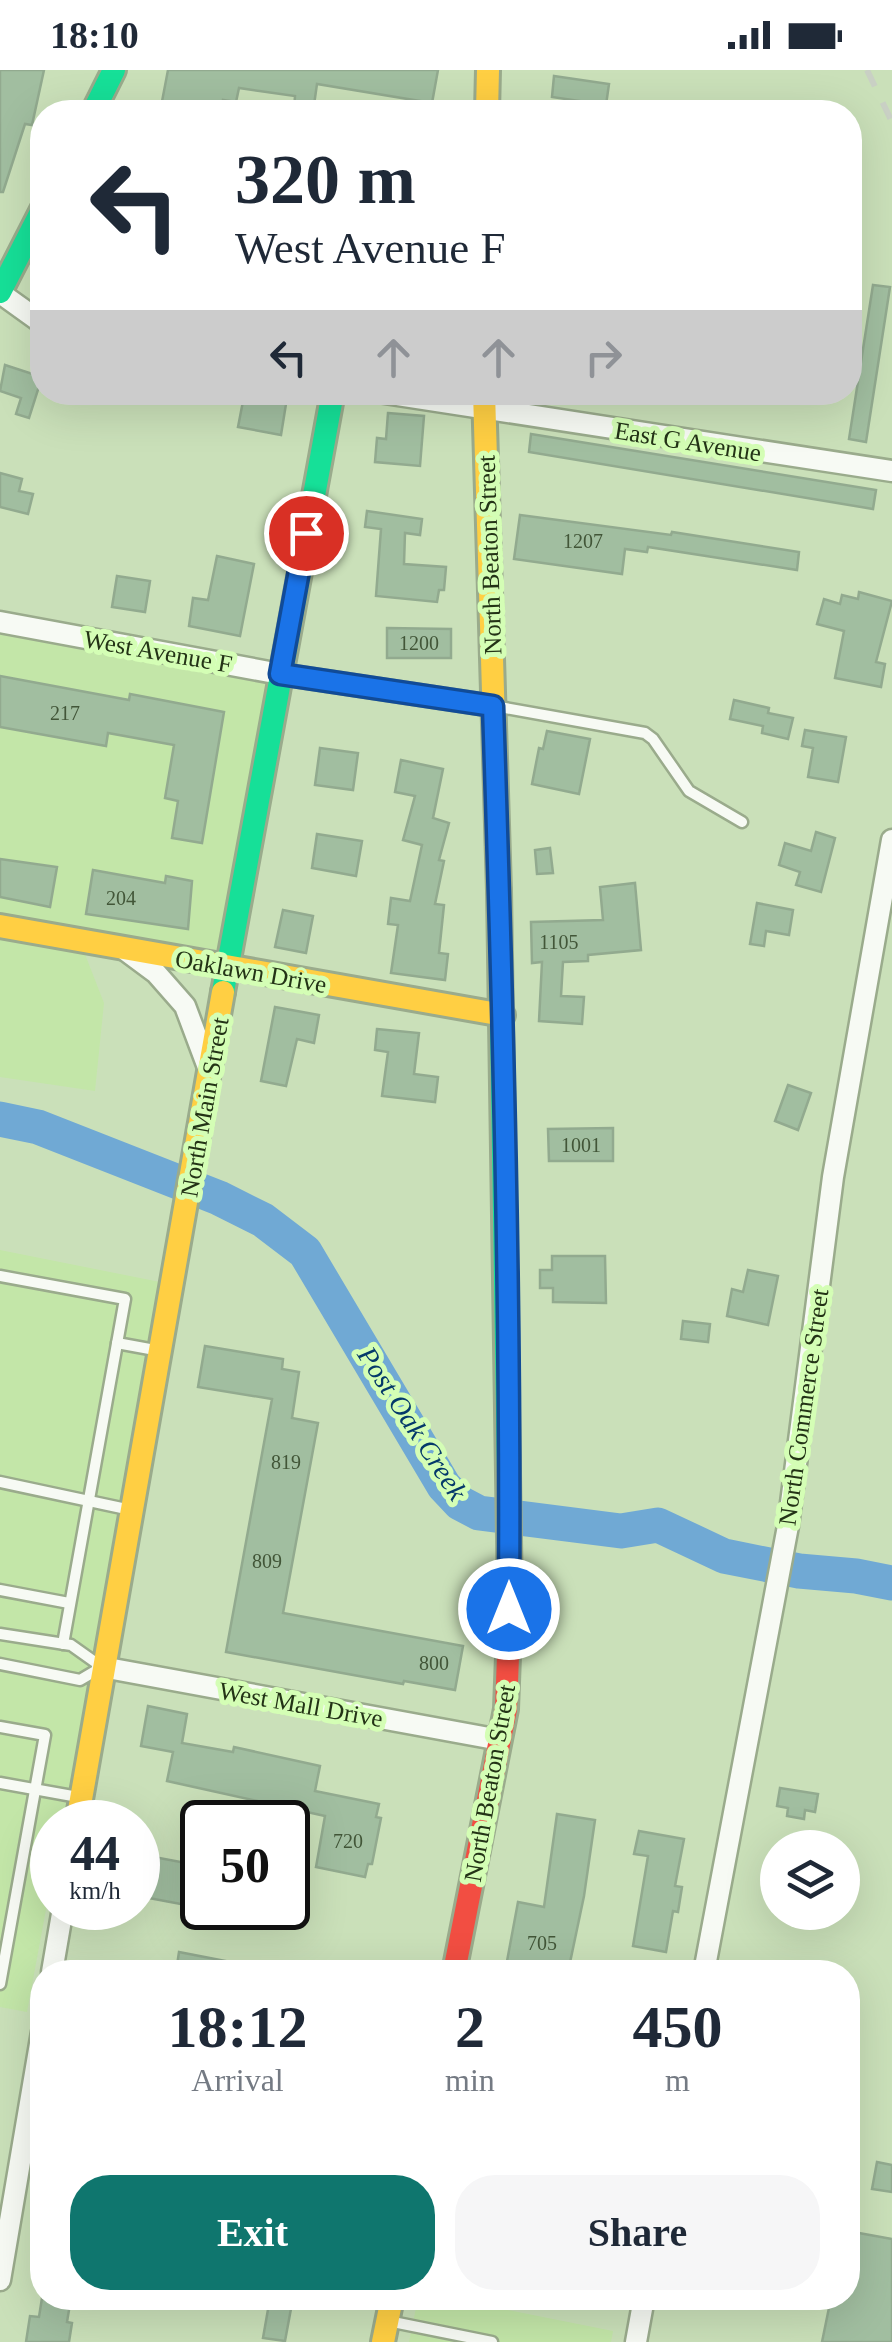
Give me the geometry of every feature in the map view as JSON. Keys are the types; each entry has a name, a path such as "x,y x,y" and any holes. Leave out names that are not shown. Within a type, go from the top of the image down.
{"street":[{"path":"99,100 114,70"},
{"path":"487,100 488,70"},
{"path":"30,233 0,292 30,314"},
{"name":"North Main Street","path":"81,1798 158,1351 331,405"},
{"name":"North Beaton Street","path":"456,1960 506,1709 509,1609 503,1015 484,405"},
{"name":"East G Avenue","path":"507,405 892,471"},
{"name":"West Avenue F","path":"0,622 280,674 493,706"},
{"name":"North Commerce Street","path":"706,1960 788,1526 833,1177 892,840"},
{"name":"Oaklawn Drive","path":"0,926 503,1015"},
{"path":"119,946 156,973 185,1006 209,1070"},
{"name":"West Mall Drive","path":"102,1667 500,1740"},
{"path":"54,1960 59,1930"},
{"path":"0,2280 30,2103"},
{"path":"636,2342 642,2310"}],"lane":[{"path":"493,706 645,733 689,791 742,822"},
{"path":"0,1276 124,1299 63,1644"},
{"path":"117,1343 158,1351"},
{"path":"0,1482 133,1511"},
{"path":"0,1590 69,1603"},
{"path":"0,1634 71,1645 102,1667 80,1680 0,1664"},
{"path":"0,1726 45,1735 0,1984"},
{"path":"0,1783 81,1798"},
{"path":"385,2332 492,2342"}],"shaded area":[{"path":"0,630 269,680 217,950 0,914"},
{"path":"0,934 83,949 104,1003 95,1091 0,1077"},
{"path":"0,1250 165,1283 67,1800 30,1800 30,1930 42,1930 37,1960 30,1960 27,2012 0,2007"},
{"path":"416,2310 508,2310 613,2331 611,2342 409,2342"}],"building":[{"path":"0,70 44,70 37,100 30,100 30,125 25,124 0,192"},
{"path":"168,70 438,70 433,100 317,84 315,100 295,100 295,96 239,88 236,100 162,100"},
{"path":"554,76 609,84 607,100 552,97"},
{"path":"873,285 890,287 866,442 849,439 854,405 862,405 862,356"},
{"path":"5,365 30,373 30,405 33,405 29,418 16,414 21,398 0,391"},
{"path":"242,405 286,405 281,435 238,427"},
{"path":"388,413 424,416 420,466 375,462 377,438 386,439"},
{"path":"531,434 876,490 873,509 529,452"},
{"path":"0,473 22,479 19,491 33,494 28,514 0,507"},
{"path":"367,511 422,519 420,535 405,533 404,564 446,567 444,590 439,590 437,602 376,596 381,529 365,527"},
{"path":"520,515 671,535 672,532 799,552 797,570 648,547 647,552 625,549 622,574 514,559"},
{"path":"217,556 254,564 240,636 189,626 193,598 208,600"},
{"path":"117,576 150,581 145,612 112,607"},
{"path":"859,592 892,601 876,662 885,664 881,687 835,678 844,631 817,624 824,599 840,604 842,595 858,599"},
{"path":"387,628 451,629 451,658 387,658"},
{"path":"0,676 129,700 130,694 224,712 202,843 172,838 178,801 165,798 174,745 108,733 106,746 0,727"},
{"path":"734,700 793,718 788,739 762,733 763,726 730,719"},
{"path":"805,730 846,737 838,782 808,777 813,748 802,746"},
{"path":"547,731 590,739 579,794 532,784 539,748 543,749"},
{"path":"320,748 358,753 353,790 315,785"},
{"path":"401,760 443,769 433,818 449,823 439,860 444,861 435,904 444,905 439,953 448,954 445,980 391,973 398,925 388,924 391,898 410,901 422,845 403,840 415,796 395,792"},
{"path":"816,832 835,838 821,892 796,885 800,872 779,865 785,843 811,851"},
{"path":"317,834 362,841 356,876 312,868"},
{"path":"550,848 553,873 537,874 535,850"},
{"path":"0,859 57,867 50,907 0,897"},
{"path":"93,870 165,883 166,876 192,881 188,929 86,914"},
{"path":"635,883 641,950 588,955 588,961 563,962 561,996 584,997 582,1024 539,1021 542,962 532,963 531,922 603,920 600,887"},
{"path":"757,903 793,910 789,935 766,931 764,946 750,944"},
{"path":"283,910 313,916 306,953 275,947"},
{"path":"275,1007 319,1015 314,1043 297,1039 286,1086 261,1081"},
{"path":"377,1029 419,1033 414,1074 438,1077 435,1102 382,1096 388,1052 375,1050"},
{"path":"788,1085 811,1093 798,1130 775,1121"},
{"path":"613,1128 613,1161 549,1161 548,1129"},
{"path":"552,1256 605,1256 606,1303 553,1302 553,1288 540,1288 540,1270 552,1270"},
{"path":"748,1270 778,1276 768,1325 727,1316 732,1289 743,1292"},
{"path":"683,1321 710,1324 708,1342 681,1339"},
{"path":"205,1346 283,1359 282,1369 299,1372 292,1418 318,1423 283,1613 463,1646 455,1690 226,1652 272,1399 198,1387"},
{"path":"148,1706 187,1714 182,1743 233,1752 234,1747 320,1766 315,1791 379,1804 376,1817 381,1818 372,1864 368,1864 365,1877 316,1867 325,1816 310,1813 310,1800 253,1800 167,1781 173,1752 141,1746"},
{"path":"780,1788 818,1794 815,1812 805,1810 804,1819 787,1816 788,1808 777,1806"},
{"path":"557,1814 595,1820 571,1960 507,1960 518,1902 544,1907"},
{"path":"639,1831 684,1839 675,1886 682,1887 678,1912 673,1911 666,1952 633,1946 648,1856 634,1854"},
{"path":"160,1858 180,1862 180,1904 160,1900"},
{"path":"179,1952 220,1960 178,1960"},
{"path":"877,2162 892,2165 892,2192 872,2189"},
{"path":"860,2233 892,2239 892,2342 822,2342 829,2310 860,2310"},
{"path":"40,2310 69,2310 69,2342 26,2342 30,2316 39,2317"},
{"path":"268,2310 291,2310 285,2341 263,2338"}],"waterway":[{"name":"Post Oak Creek","path":"0,1119 38,1127 219,1198 263,1220 305,1252 444,1486 460,1503 479,1513 621,1531 658,1525 724,1556 892,1583"}],"railway":[{"path":"867,70 892,122"}],"traffic: fast":[{"path":"99,100 114,70"},
{"path":"0,292 30,233"},
{"path":"223,992 331,405"},
{"path":"499,891 510,1603"}],"traffic: slow":[{"path":"487,100 488,70"},
{"path":"484,405 499,891"},
{"path":"0,926 503,1015"},
{"path":"81,1800 223,992"},
{"path":"383,2342 390,2310"}],"traffic: jam":[{"path":"456,1960 506,1709 510,1603"}],"route":[{"path":"306,533 280,674 493,706 503,1015 509,1609"}]}
